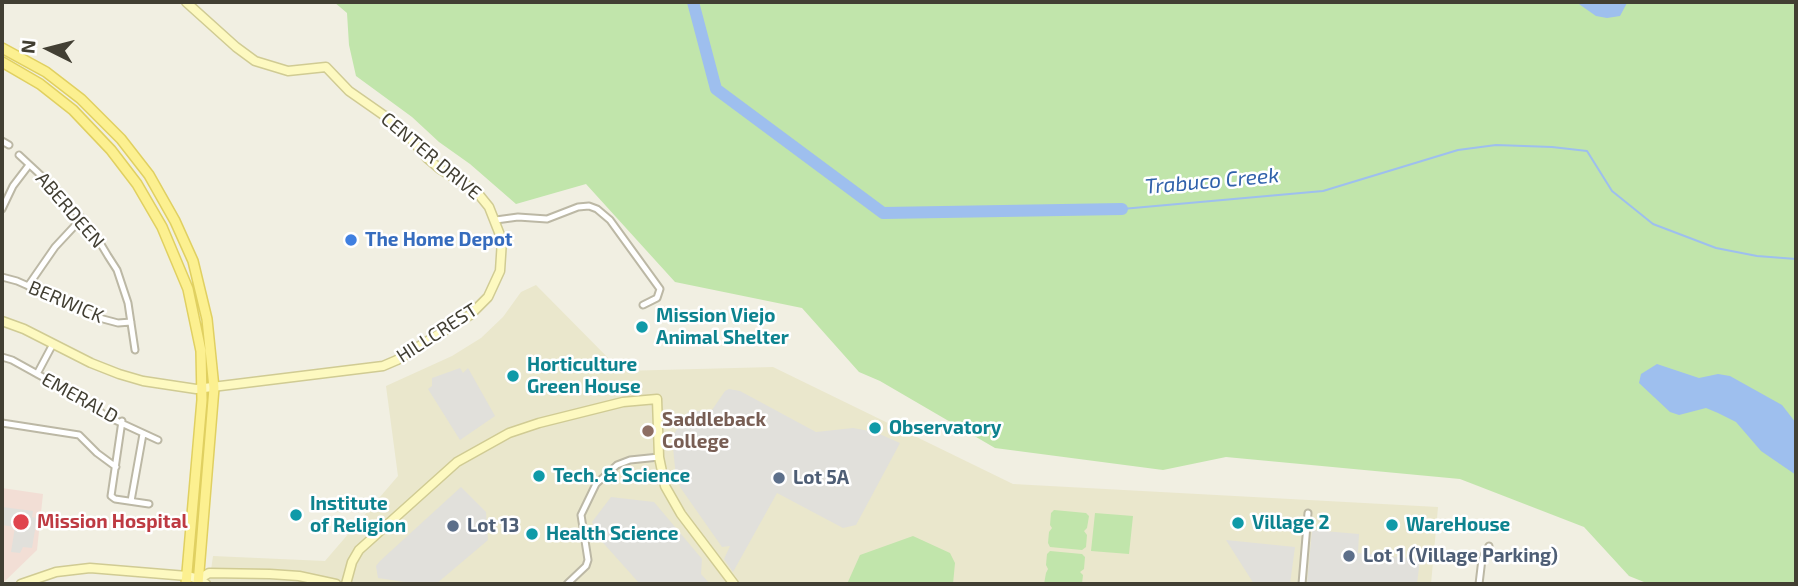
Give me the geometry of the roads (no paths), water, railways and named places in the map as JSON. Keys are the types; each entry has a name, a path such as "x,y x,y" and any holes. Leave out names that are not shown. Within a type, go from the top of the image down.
{"main road":[{"path":"2,48 46,72 81,99 121,139 149,175 175,221 193,261 208,318 214,388 201,582"},
{"path":"2,62 40,84 73,110 111,150 162,227 188,289 201,351 202,389 201,431 186,580"}],"street":[{"name":"CENTER DRIVE","path":"186,2 255,61 288,71 326,67 349,91 402,128 440,169 476,191 489,206 496,220"},
{"path":"2,141 9,145"},
{"name":"ABERDEEN","path":"19,155 60,193 82,218 117,271 128,303 135,350"},
{"path":"2,209 13,186 29,165"},
{"path":"496,220 518,217 547,219 578,207 589,206 597,209 610,220 660,289 657,299 643,305"},
{"path":"29,286 55,247 82,218"},
{"name":"HILLCREST","path":"2,321 119,374 174,387 214,388 383,366 470,315 488,297 500,271 502,256 502,240 496,220"},
{"name":"BERWICK","path":"2,278 17,281 103,319 118,323 131,321"},
{"path":"37,374 53,344"},
{"name":"EMERALD","path":"2,357 86,401 106,416 122,421 158,440"},
{"path":"346,584 352,562 368,541 452,465 509,433 623,402 657,399 659,457 669,495 734,584"},
{"path":"122,421 111,496 115,499 149,504"},
{"path":"2,423 79,435 116,467"},
{"path":"131,501 143,433"},
{"path":"567,584 586,566 581,515 596,484 617,465 630,460 659,457"},
{"path":"1302,584 1308,513"},
{"path":"1479,584 1482,559 1489,546"},
{"path":"21,584 47,574 78,568 201,582 209,573 299,576 336,584"}],"water":[{"path":"1576,2 1627,3 1620,16 1607,18 1596,16"},
{"path":"1657,364 1699,378 1718,374 1730,376 1782,405 1796,423 1796,475 1761,451 1736,422 1718,413 1706,408 1679,415 1670,412 1639,383 1641,374"}],"waterway":[{"name":"Trabuco Creek","path":"693,2 716,89 883,213 1122,209"},
{"name":"Trabuco Creek","path":"1122,209 1323,191 1458,150 1496,145 1552,147 1587,151 1612,191 1653,224 1716,248 1757,256 1796,259"}],"place":[{"name":"The Home Depot","path":"351,240"},
{"name":"Mission Viejo Animal Shelter","path":"642,327"},
{"name":"Horticulture Green House","path":"513,376"},
{"name":"Observatory","path":"875,428"},
{"name":"Saddleback College","path":"648,431"},
{"name":"Tech. & Science","path":"539,476"},
{"name":"Lot 5A","path":"779,478"},
{"name":"Institute of Religion","path":"296,515"},
{"name":"Mission Hospital","path":"21,522"},
{"name":"Village 2","path":"1238,523"},
{"name":"WareHouse","path":"1392,525"},
{"name":"Lot 13","path":"453,526"},
{"name":"Health Science","path":"532,534"},
{"name":"Lot 1 (Village Parking)","path":"1349,556"}]}
